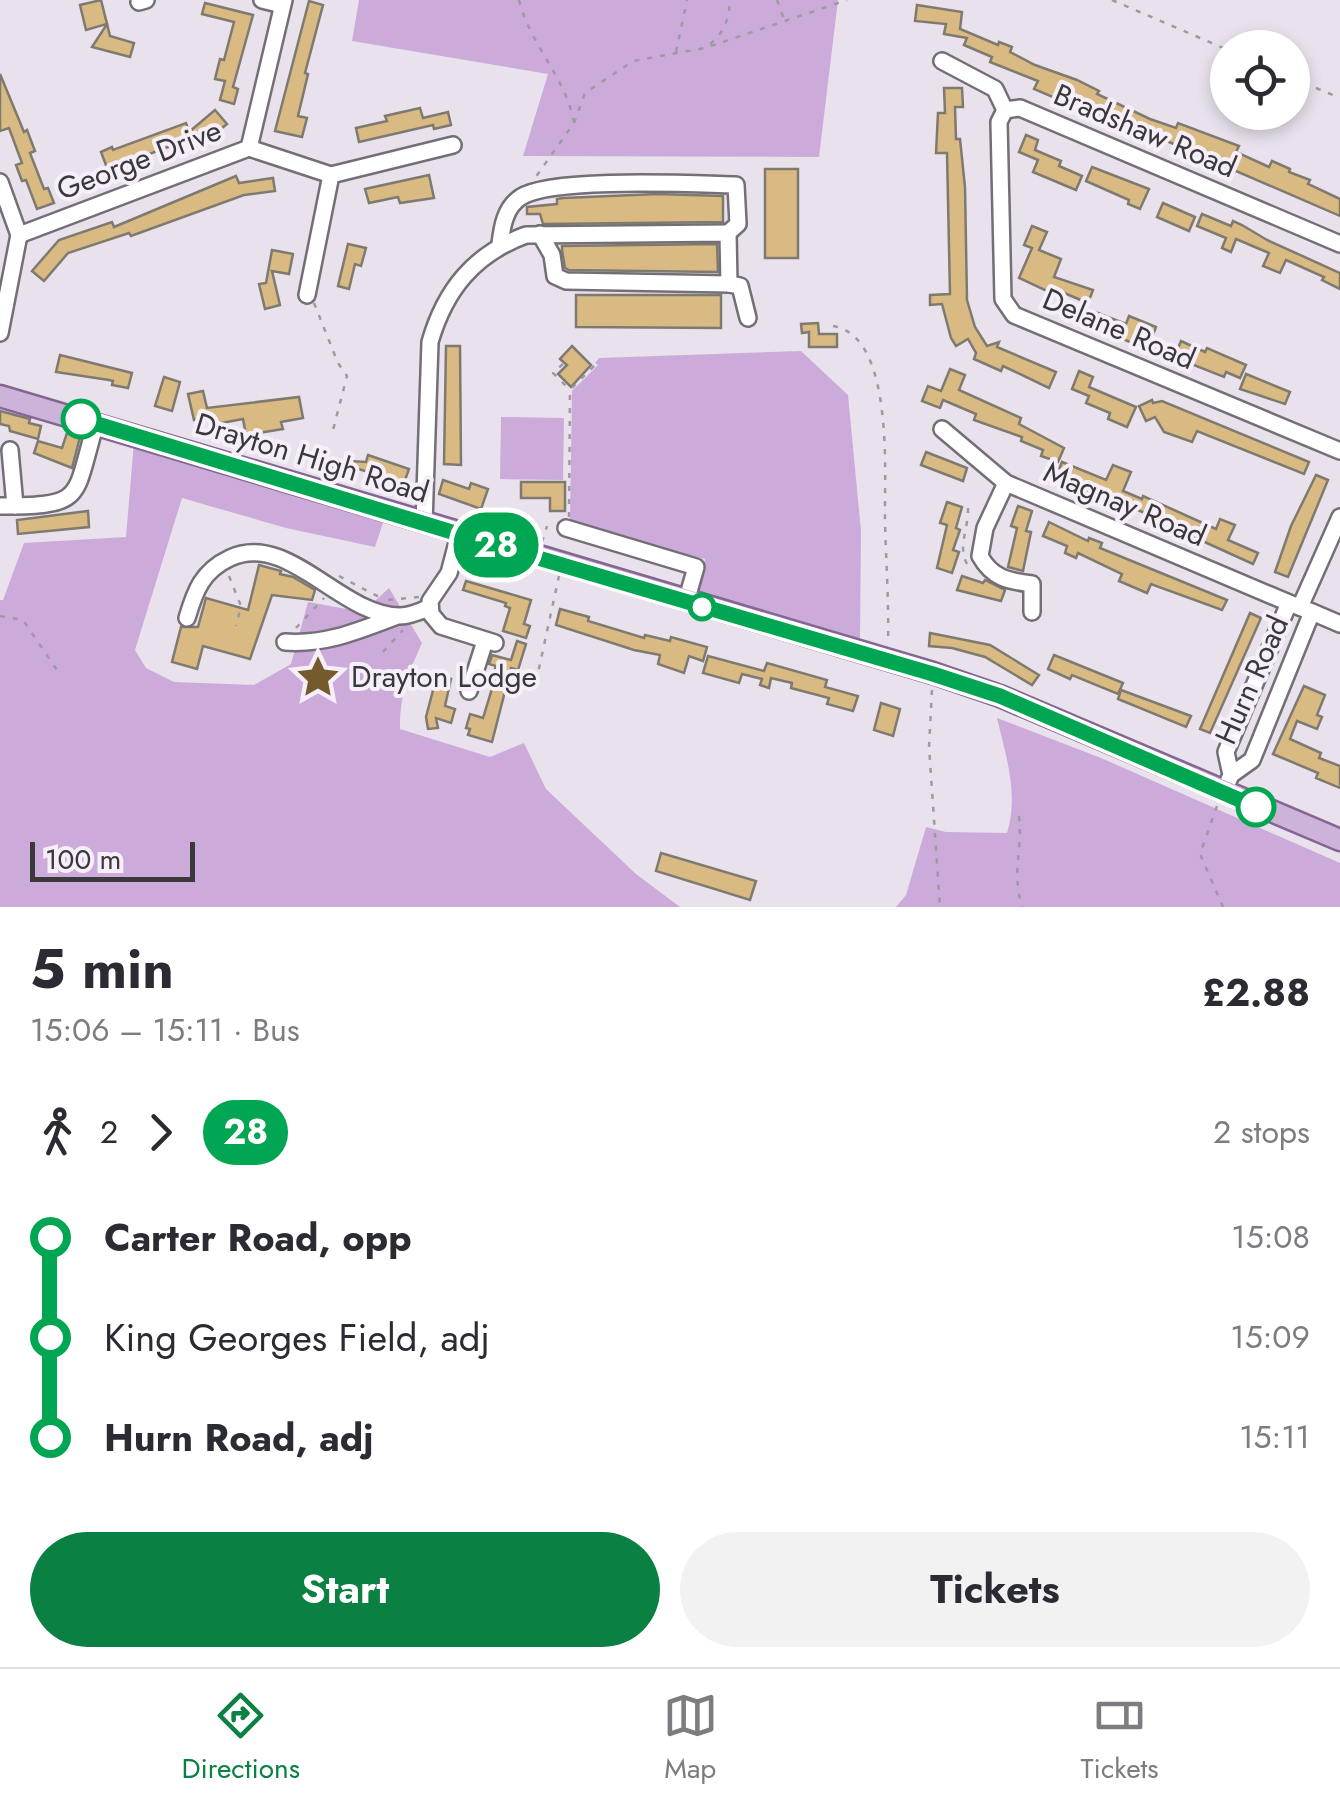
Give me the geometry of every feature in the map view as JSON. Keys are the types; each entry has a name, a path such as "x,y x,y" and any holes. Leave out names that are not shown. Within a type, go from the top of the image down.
{"main road":[{"name":"Drayton High Road","path":"0,396 1000,696 1228,783 1340,840"}],"street":[{"path":"262,0 283,2"},
{"name":"George Drive","path":"19,235 249,148 283,2"},
{"name":"Bradshaw Road","path":"942,61 996,89 1005,110 1020,108 1340,244"},
{"name":"Delane Road","path":"1005,110 999,122 1003,298 1014,315 1340,451"},
{"path":"249,148 331,176 453,145"},
{"path":"308,295 331,176"},
{"path":"0,182 19,235 0,334"},
{"path":"424,524 430,342 450,291 473,264 500,244 526,234 728,233 738,224 736,184 560,186 522,196 502,224 500,244"},
{"path":"728,233 729,284"},
{"path":"540,234 552,255 555,276 566,282 740,286 748,318"},
{"path":"10,450 8,506 58,504 75,492 96,424"},
{"name":"Magnay Road","path":"950,430 1006,483 1340,624"},
{"path":"1006,483 976,551 1001,579 1032,584 1032,612"},
{"name":"Hurn Road","path":"1228,783 1226,752 1300,608 1340,516"},
{"path":"567,528 696,568 686,602"},
{"path":"459,534 449,572 430,604 430,614 441,626 487,646 469,691"},
{"path":"188,618 196,590 210,569 250,552 277,556 381,613 404,615"},
{"path":"288,642 333,640 430,604"},
{"name":"Hurn Road","path":"1228,783 1252,760 1300,608"}],"path":[{"path":"518,0 536,47 569,98 574,123"},
{"path":"676,54 687,0"},
{"path":"705,48 718,38 729,19 730,0"},
{"path":"778,0 784,20"},
{"path":"522,196 574,123 586,93 633,61 705,48 847,0"},
{"path":"1112,0 1210,42"},
{"path":"1310,86 1340,98"},
{"path":"308,295 312,296 338,363 346,372 333,430"},
{"path":"832,326 841,327 859,340 872,367 879,398 886,466 888,661"},
{"path":"563,364 553,373 570,390"},
{"path":"567,528 570,390 595,365"},
{"path":"222,562 240,596 236,626"},
{"path":"536,682 560,564"},
{"path":"288,642 300,621 325,596 336,574 383,600 414,596 430,604"},
{"path":"383,652 397,640 404,615"},
{"path":"0,616 23,620 57,670"},
{"path":"933,674 929,748 940,907"},
{"path":"1224,907 1200,854 1228,783"},
{"path":"1019,816 1022,837 1015,881 1022,907"}],"shaded area":[{"path":"359,0 838,0 819,157 523,156 548,74 352,41"},
{"path":"801,351 848,395 861,531 860,641 696,594 705,559 570,523 572,391 598,365 595,363 599,358"},
{"path":"501,417 564,418 563,480 500,479"},
{"path":"134,442 385,517 375,547 286,528 182,498 135,650 146,668 174,682 254,685 291,664 308,602 363,612 389,588 422,643 406,684 400,729 490,757 524,743 546,789 636,874 680,907 0,907 0,600 24,543 126,537"},
{"path":"997,718 1101,758 1340,863 1340,907 896,907 906,895 926,827 946,832 1007,833 1011,790"}],"building":[{"path":"101,0 107,24 86,30 80,5"},
{"path":"309,1 323,5 298,116 307,118 302,137 275,131"},
{"path":"205,3 253,15 233,87 238,89 234,104 220,100 225,81 215,79 234,22 202,14"},
{"path":"917,5 962,12 960,29 1012,47 1010,52 1035,65 1077,80 1150,119 1176,128 1178,123 1239,146 1236,152 1269,167 1272,161 1290,169 1289,172 1310,180 1308,184 1340,199 1340,216 1139,129 1116,121 1115,124 1034,89 1038,81 990,62 992,57 964,45 967,38 944,34 946,24 915,21"},
{"path":"107,24 110,36 134,43 130,57 92,47"},
{"path":"0,74 24,132 27,130 35,151 30,153 44,189 48,188 54,203 37,209 16,165 22,163 9,128 0,131"},
{"path":"944,88 962,88 963,107 955,107 956,139 960,139 965,187 967,300 975,327 987,346 999,342 997,347 1056,372 1049,388 1003,366 1001,371 974,359 976,353 968,339 956,346 951,338 942,304 930,305 930,295 950,294 947,153 936,153 938,113 945,113"},
{"path":"420,108 423,118 448,112 451,125 434,129 433,125 359,142 356,128"},
{"path":"215,110 227,124 207,140 203,134 125,163 126,166 109,173 101,152 186,123 189,132"},
{"path":"1026,135 1038,140 1035,150 1082,176 1076,190 1033,172 1038,160 1019,152"},
{"path":"1092,167 1149,189 1140,209 1086,181"},
{"path":"765,169 798,169 798,258 765,258"},
{"path":"429,175 434,198 400,203 398,197 369,203 365,189"},
{"path":"236,176 239,183 273,178 275,191 244,195 131,236 129,233 68,253 44,281 32,271 59,240 112,222 114,227"},
{"path":"723,196 723,222 543,224 540,214 527,214 527,207 557,204 557,199 563,198"},
{"path":"1163,203 1195,217 1189,231 1157,217"},
{"path":"1202,214 1231,226 1233,221 1340,273 1340,289 1322,280 1324,277 1286,260 1280,273 1263,266 1269,253 1236,239 1231,252 1222,248 1226,238 1197,226"},
{"path":"1032,226 1047,232 1039,250 1061,259 1054,277 1093,290 1088,303 1064,293 1062,298 1019,278 1032,248 1024,245"},
{"path":"348,244 366,248 361,266 355,264 349,289 338,286"},
{"path":"717,244 718,272 569,270 565,268 562,250 562,246"},
{"path":"272,250 293,254 289,274 272,271 280,305 265,309 259,284 266,283"},
{"path":"576,295 721,295 721,328 576,327"},
{"path":"1090,310 1126,324 1129,316 1156,327 1151,340 1177,351 1181,341 1246,365 1240,378 1226,372 1224,377 1189,363 1187,367 1086,323"},
{"path":"818,323 819,334 837,334 837,347 809,347 809,332 802,333 801,324"},
{"path":"446,346 460,346 461,465 444,464"},
{"path":"572,346 591,365 571,387 558,374 567,365 560,359"},
{"path":"60,355 132,373 128,388 112,385 109,380 56,372"},
{"path":"950,369 965,375 959,390 1021,418 1019,424 1064,448 1058,462 1041,456 1043,450 1021,441 1022,437 974,420 976,414 943,400 940,408 922,401 928,386 941,391"},
{"path":"1079,371 1093,377 1089,387 1136,407 1127,427 1108,419 1110,413 1086,403 1089,396 1072,389"},
{"path":"1246,374 1290,392 1285,404 1240,389"},
{"path":"164,377 180,382 172,411 155,406"},
{"path":"203,391 207,408 299,397 303,418 281,422 283,429 246,435 243,419 216,424 214,416 194,420 188,394"},
{"path":"1152,400 1309,462 1304,474 1197,431 1192,442 1164,432 1155,417 1146,421 1139,406"},
{"path":"0,411 41,426 38,439 0,424"},
{"path":"67,433 80,437 72,468 34,453 38,441 62,448"},
{"path":"926,452 967,468 963,481 921,465"},
{"path":"368,455 409,469 404,483 352,467 352,473 333,472 334,460 366,462"},
{"path":"1062,462 1106,480 1113,465 1131,472 1123,491 1216,529 1220,519 1235,525 1228,540 1258,553 1253,564 1187,534 1188,531 1133,508 1131,512 1055,479"},
{"path":"1316,475 1328,480 1288,577 1275,572 1291,526"},
{"path":"443,480 469,489 471,483 488,489 481,509 439,494"},
{"path":"521,482 565,482 565,511 550,511 550,498 521,498"},
{"path":"947,502 962,507 953,550 959,552 952,573 937,568 947,525 940,523"},
{"path":"1018,506 1032,511 1023,571 1008,567 1017,528 1011,526"},
{"path":"88,511 89,527 18,534 17,520"},
{"path":"1049,522 1088,541 1089,538 1102,543 1100,548 1227,600 1222,610 1151,584 1147,593 1119,581 1122,574 1078,553 1076,558 1065,553 1067,546 1043,536"},
{"path":"259,565 281,571 280,574 315,590 312,600 272,595 250,659 203,646 197,669 172,662 181,627 198,627 206,598 248,610"},
{"path":"962,576 983,583 985,580 1005,590 1001,601 957,590"},
{"path":"466,581 531,600 524,624 530,626 526,638 503,631 510,608 506,603 463,590"},
{"path":"560,609 644,638 645,635 670,641 671,637 707,647 703,661 689,656 684,673 658,664 660,655 556,625"},
{"path":"1250,613 1261,618 1210,733 1200,729"},
{"path":"930,633 990,645 1039,675 1032,685 985,657 929,646"},
{"path":"517,641 526,644 518,670 511,668 492,742 468,735 470,714 483,718 494,682 491,681 496,666 489,664 492,655 511,660"},
{"path":"1054,655 1123,683 1118,694 1048,669"},
{"path":"708,656 764,671 767,663 827,680 825,687 858,696 853,711 827,704 829,698 791,688 792,683 771,678 769,688 760,685 762,679 742,674 739,683 703,673"},
{"path":"437,675 451,679 445,706 455,709 451,723 436,718 438,728 428,729 426,717"},
{"path":"1304,686 1325,695 1317,715 1322,717 1317,729 1297,721 1290,739 1340,766 1340,788 1316,778 1318,773 1273,754"},
{"path":"1121,690 1191,716 1186,727 1118,699"},
{"path":"881,703 900,709 893,736 874,730"},
{"path":"661,853 756,881 750,900 656,871"}],"bus line":[{"name":"28","path":"81,419 1000,696 1256,807"}],"place":[{"name":"Drayton Lodge","path":"318,677"}]}
